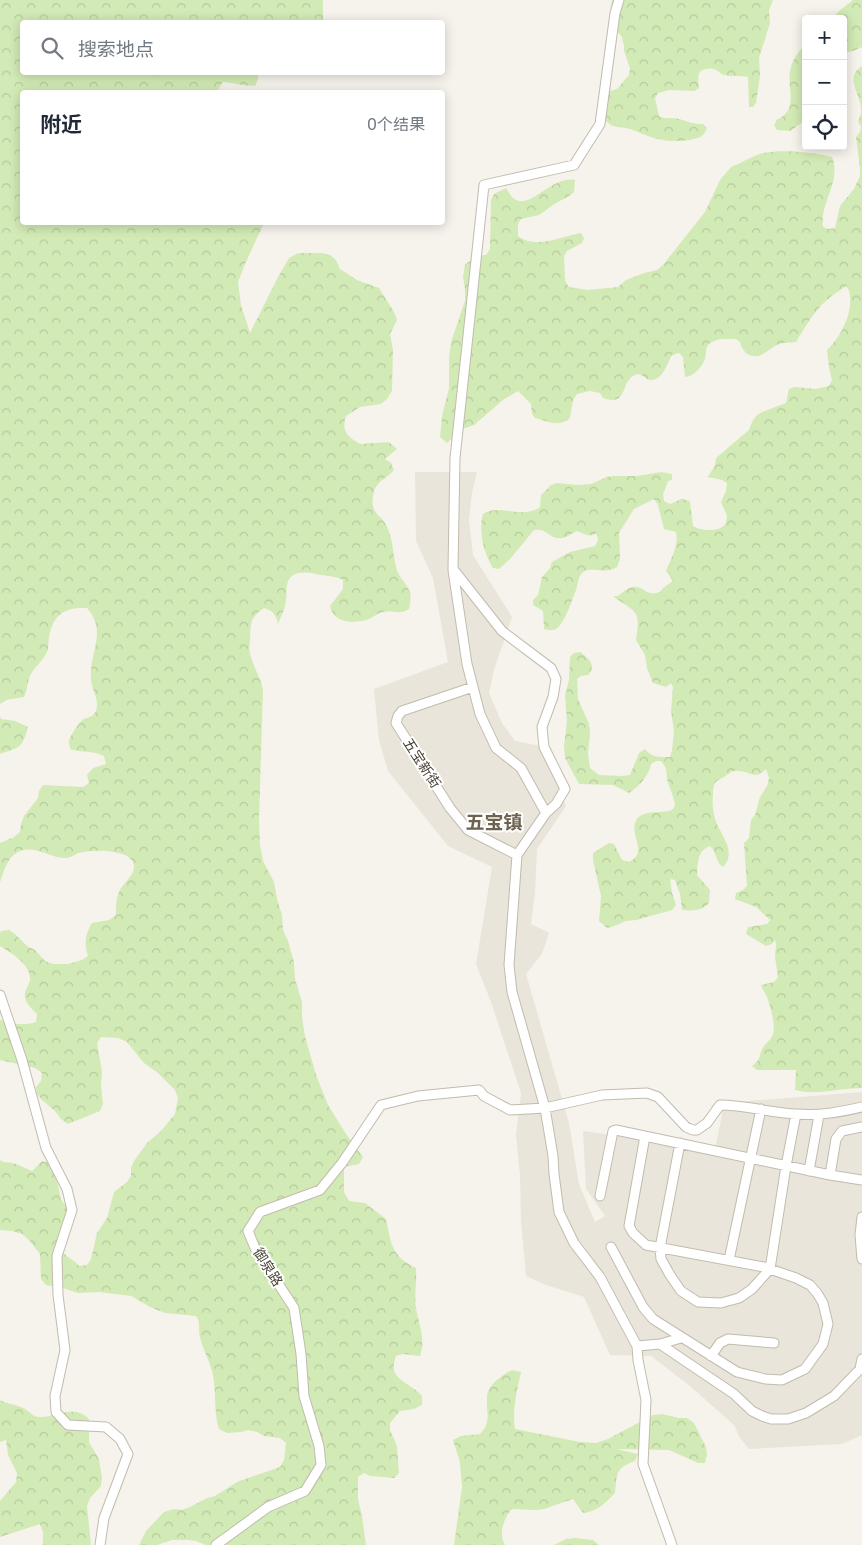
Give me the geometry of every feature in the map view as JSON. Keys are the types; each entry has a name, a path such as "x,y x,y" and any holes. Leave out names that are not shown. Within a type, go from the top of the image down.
{"street":[{"path":"546,813 521,768 496,748 480,714 467,664 453,569 455,458 484,185 574,165 600,124 615,14 619,0"},
{"path":"453,569 502,631 550,668 556,679 553,697 542,727 544,747 565,789 556,804 546,813 518,855 509,965 512,992 545,1108 553,1156 559,1212 574,1243 600,1278 637,1346 646,1400 643,1464 672,1545"},
{"name":"五宝新街","path":"473,687 402,711 396,723 450,808 468,830 518,855"},
{"path":"0,995 22,1060 46,1148 67,1189 72,1210 57,1256 58,1295 66,1350 54,1396 56,1412 68,1425 106,1427 120,1439 128,1454 104,1518 100,1545"},
{"name":"御泉路","path":"216,1545 268,1507 305,1491 321,1465 319,1446 304,1396 301,1354 294,1308 255,1248 248,1231 260,1212 320,1190 342,1163 381,1105 418,1096 478,1090 484,1096 510,1110 545,1108"},
{"path":"545,1108 602,1095 647,1093 658,1097 686,1127 697,1130 707,1123 720,1105 734,1105 796,1114 828,1115 862,1107"},
{"path":"729,1260 761,1109"},
{"path":"680,1144 660,1248 661,1259 681,1291 698,1302 721,1303 739,1298 752,1289 770,1269 796,1114"},
{"path":"809,1171 819,1114"},
{"path":"830,1175 836,1139 842,1131 862,1127"},
{"path":"600,1196 613,1131 616,1130 809,1171 862,1180"},
{"path":"611,1247 643,1307 653,1319 737,1372 765,1379 782,1380 805,1369 822,1344 828,1324 823,1303 810,1285 770,1269 646,1245 633,1233 629,1226 645,1136"},
{"path":"862,1217 860,1235 862,1259"},
{"path":"637,1346 660,1344 681,1338"},
{"path":"711,1356 720,1344 728,1339 774,1343"},
{"path":"660,1344 734,1394 752,1411 771,1419 788,1419 806,1413 834,1396 860,1369 862,1359"}],"shaded area":[{"path":"415,472 477,472 469,520 473,555 512,617 494,670 489,693 502,723 515,741 540,746 566,806 537,849 535,893 531,924 549,933 542,954 526,974 569,1123 579,1184 595,1222 605,1216 586,1189 583,1131 715,1149 725,1103 862,1092 862,1435 842,1444 749,1449 740,1438 734,1425 690,1386 651,1356 610,1355 584,1297 546,1285 526,1276 516,1135 521,1093 491,1002 476,964 492,867 448,846 388,771 379,740 374,689 448,662 433,578 416,541"}],"green space":[{"path":"0,0 322,0 323,20 20,20 20,75 258,75 258,79 255,86 223,82 218,90 20,90 20,225 263,225 238,282 241,305 250,333 289,258 298,253 330,255 336,260 340,269 357,280 379,288 397,320 390,334 393,350 392,391 381,404 360,407 346,416 344,426 346,433 360,444 389,442 397,449 385,459 391,463 394,470 375,488 373,505 374,510 390,534 397,570 410,592 409,609 402,612 387,611 360,621 344,621 336,617 330,606 343,589 343,580 332,576 300,573 292,576 289,580 284,608 278,624 275,615 267,609 264,608 255,616 251,623 249,647 263,690 259,820 263,861 274,882 282,915 283,930 294,962 295,979 302,1002 305,1036 316,1075 328,1105 363,1157 359,1164 344,1167 344,1192 349,1201 365,1203 386,1219 391,1242 397,1254 401,1259 416,1268 415,1303 422,1338 422,1350 420,1356 403,1354 396,1356 394,1371 400,1379 422,1396 422,1405 414,1409 400,1411 390,1423 390,1430 397,1446 399,1473 394,1478 370,1476 364,1473 358,1477 358,1499 366,1545 206,1545 196,1541 172,1540 157,1545 139,1545 146,1531 164,1512 190,1507 215,1496 237,1482 280,1467 284,1460 286,1443 280,1438 264,1436 248,1430 227,1433 219,1429 211,1367 200,1338 199,1324 196,1316 165,1313 131,1296 99,1292 78,1293 46,1285 41,1279 40,1254 29,1240 22,1234 0,1230 0,1160 14,1163 32,1171 42,1161 50,1163 61,1200 71,1211 62,1243 63,1252 79,1266 87,1265 91,1259 97,1233 107,1218 114,1192 127,1182 131,1176 131,1168 134,1161 147,1143 161,1131 175,1114 178,1098 175,1090 158,1073 144,1063 127,1042 118,1038 101,1037 97,1043 102,1072 103,1104 100,1111 68,1124 37,1094 36,1087 41,1081 42,1073 35,1068 0,1060 0,1020 9,1023 27,1024 36,1022 37,1014 25,997 30,980 27,969 20,960 0,946 1,931 9,930 27,946 35,950 45,961 53,964 68,964 82,960 88,956 86,939 92,923 109,920 116,915 118,894 132,874 134,866 129,858 116,852 85,852 65,858 29,849 18,852 10,859 0,883 0,843 20,832 24,816 38,798 39,791 43,785 83,787 89,783 87,775 93,768 106,764 104,756 70,749 69,743 77,726 84,719 94,714 97,707 92,687 91,669 97,634 93,617 87,608 72,609 57,617 51,629 47,652 31,674 24,697 6,700 0,704"},
{"path":"612,0 773,0 769,10 770,23 759,58 760,76 756,103 753,107 749,107 748,77 727,76 714,69 706,69 700,72 698,79 699,88 694,91 669,90 658,93 655,98 659,116 703,124 707,128 700,137 681,141 666,141 609,124 602,114 604,93 617,89 629,75 630,68 624,51 622,37 616,30 612,17"},
{"path":"853,0 862,0 862,47 847,52 847,15 836,15"},
{"path":"802,48 802,123 790,131 777,130 774,125 777,120 784,116 790,105 790,71"},
{"path":"862,66 862,1088 803,1092 795,1090 796,1070 757,1070 752,1066 758,1061 762,1049 771,1038 774,1030 771,1009 761,985 774,982 778,977 775,957 776,945 775,939 772,944 766,946 746,934 748,927 767,924 770,920 756,907 735,899 736,893 747,886 744,843 749,838 751,820 755,815 760,797 767,786 769,778 766,769 758,775 734,771 714,784 714,815 729,850 729,856 723,867 710,846 700,854 697,875 710,890 709,903 706,906 697,910 682,910 680,894 675,880 670,879 676,905 672,910 626,921 607,928 599,921 601,896 593,853 609,843 614,844 622,860 629,862 635,858 638,849 634,829 638,817 644,814 669,811 675,805 666,769 661,761 651,764 643,780 629,793 613,785 579,784 565,758 564,746 567,721 565,696 569,680 570,657 574,653 580,652 592,665 591,672 588,675 577,679 578,699 589,724 588,753 590,768 599,775 623,776 630,775 639,753 645,749 659,757 670,757 674,731 671,711 673,687 671,683 666,687 653,683 647,668 645,655 636,640 637,616 632,609 613,596 618,596 626,589 632,587 651,593 660,592 673,581 666,571 675,547 676,532 664,529 658,505 654,499 634,509 619,533 620,559 617,567 608,570 586,570 583,572 565,617 556,629 550,630 544,629 543,611 533,605 533,600 538,595 542,577 550,568 552,562 570,552 595,546 598,540 597,533 590,535 577,531 565,537 557,538 543,531 534,530 510,559 499,569 493,568 487,556 481,528 483,514 490,511 526,512 540,507 541,495 551,485 557,483 591,484 607,477 637,476 661,472 672,474 672,480 668,481 663,494 664,501 670,504 682,499 690,501 693,526 706,530 721,528 727,519 721,502 727,483 708,477 715,465 716,458 749,430 756,416 786,403 789,389 795,387 816,389 829,386 832,380 827,350 843,329 849,311 850,294 847,286 823,303 796,342 779,344 759,356 748,354 736,339 717,340 708,345 704,362 697,371 688,377 685,377 683,357 679,353 672,355 658,378 650,380 639,374 633,376 628,380 621,396 617,399 603,398 600,393 590,391 577,394 573,400 570,418 561,423 553,423 535,418 532,414 531,404 518,391 503,400 474,425 463,429 447,443 440,437 442,416 449,388 451,342 465,301 463,277 465,265 474,257 486,255 490,249 491,200 494,194 506,188 513,198 520,201 526,200 558,183 566,180 575,180 574,192 569,196 539,215 521,219 518,224 518,236 525,240 541,242 581,233 584,238 582,243 567,251 564,256 565,281 569,287 588,290 618,287 626,280 657,270 705,212 720,180 731,167 760,154 789,151 808,152 832,157 834,175 824,210 823,227 835,228 840,206 854,189 860,176 856,137 861,127 858,122 861,105 855,87 854,76"},
{"path":"0,716 1,719 15,721 28,727 24,740 19,746 0,754"},
{"path":"512,1370 521,1372 515,1408 515,1429 580,1442 596,1443 608,1439 653,1415 662,1414 687,1418 694,1423 706,1447 705,1463 698,1463 669,1450 616,1449 638,1454 635,1461 620,1469 615,1493 597,1509 583,1513 573,1499 544,1509 512,1509 507,1516 502,1531 505,1545 454,1545 462,1487 460,1462 453,1440 461,1436 480,1434 484,1430 488,1417 488,1393 492,1385"},
{"path":"0,1400 23,1408 37,1417 77,1412 89,1419 89,1442 99,1459 102,1478 101,1486 90,1498 87,1506 91,1545 43,1545 43,1532 40,1524 0,1537 0,1501 16,1482 17,1473 8,1455 6,1440 0,1442"},
{"path":"566,1539 593,1540 599,1545 554,1545"}],"district":[{"name":"五宝镇","path":"494,822"}]}
